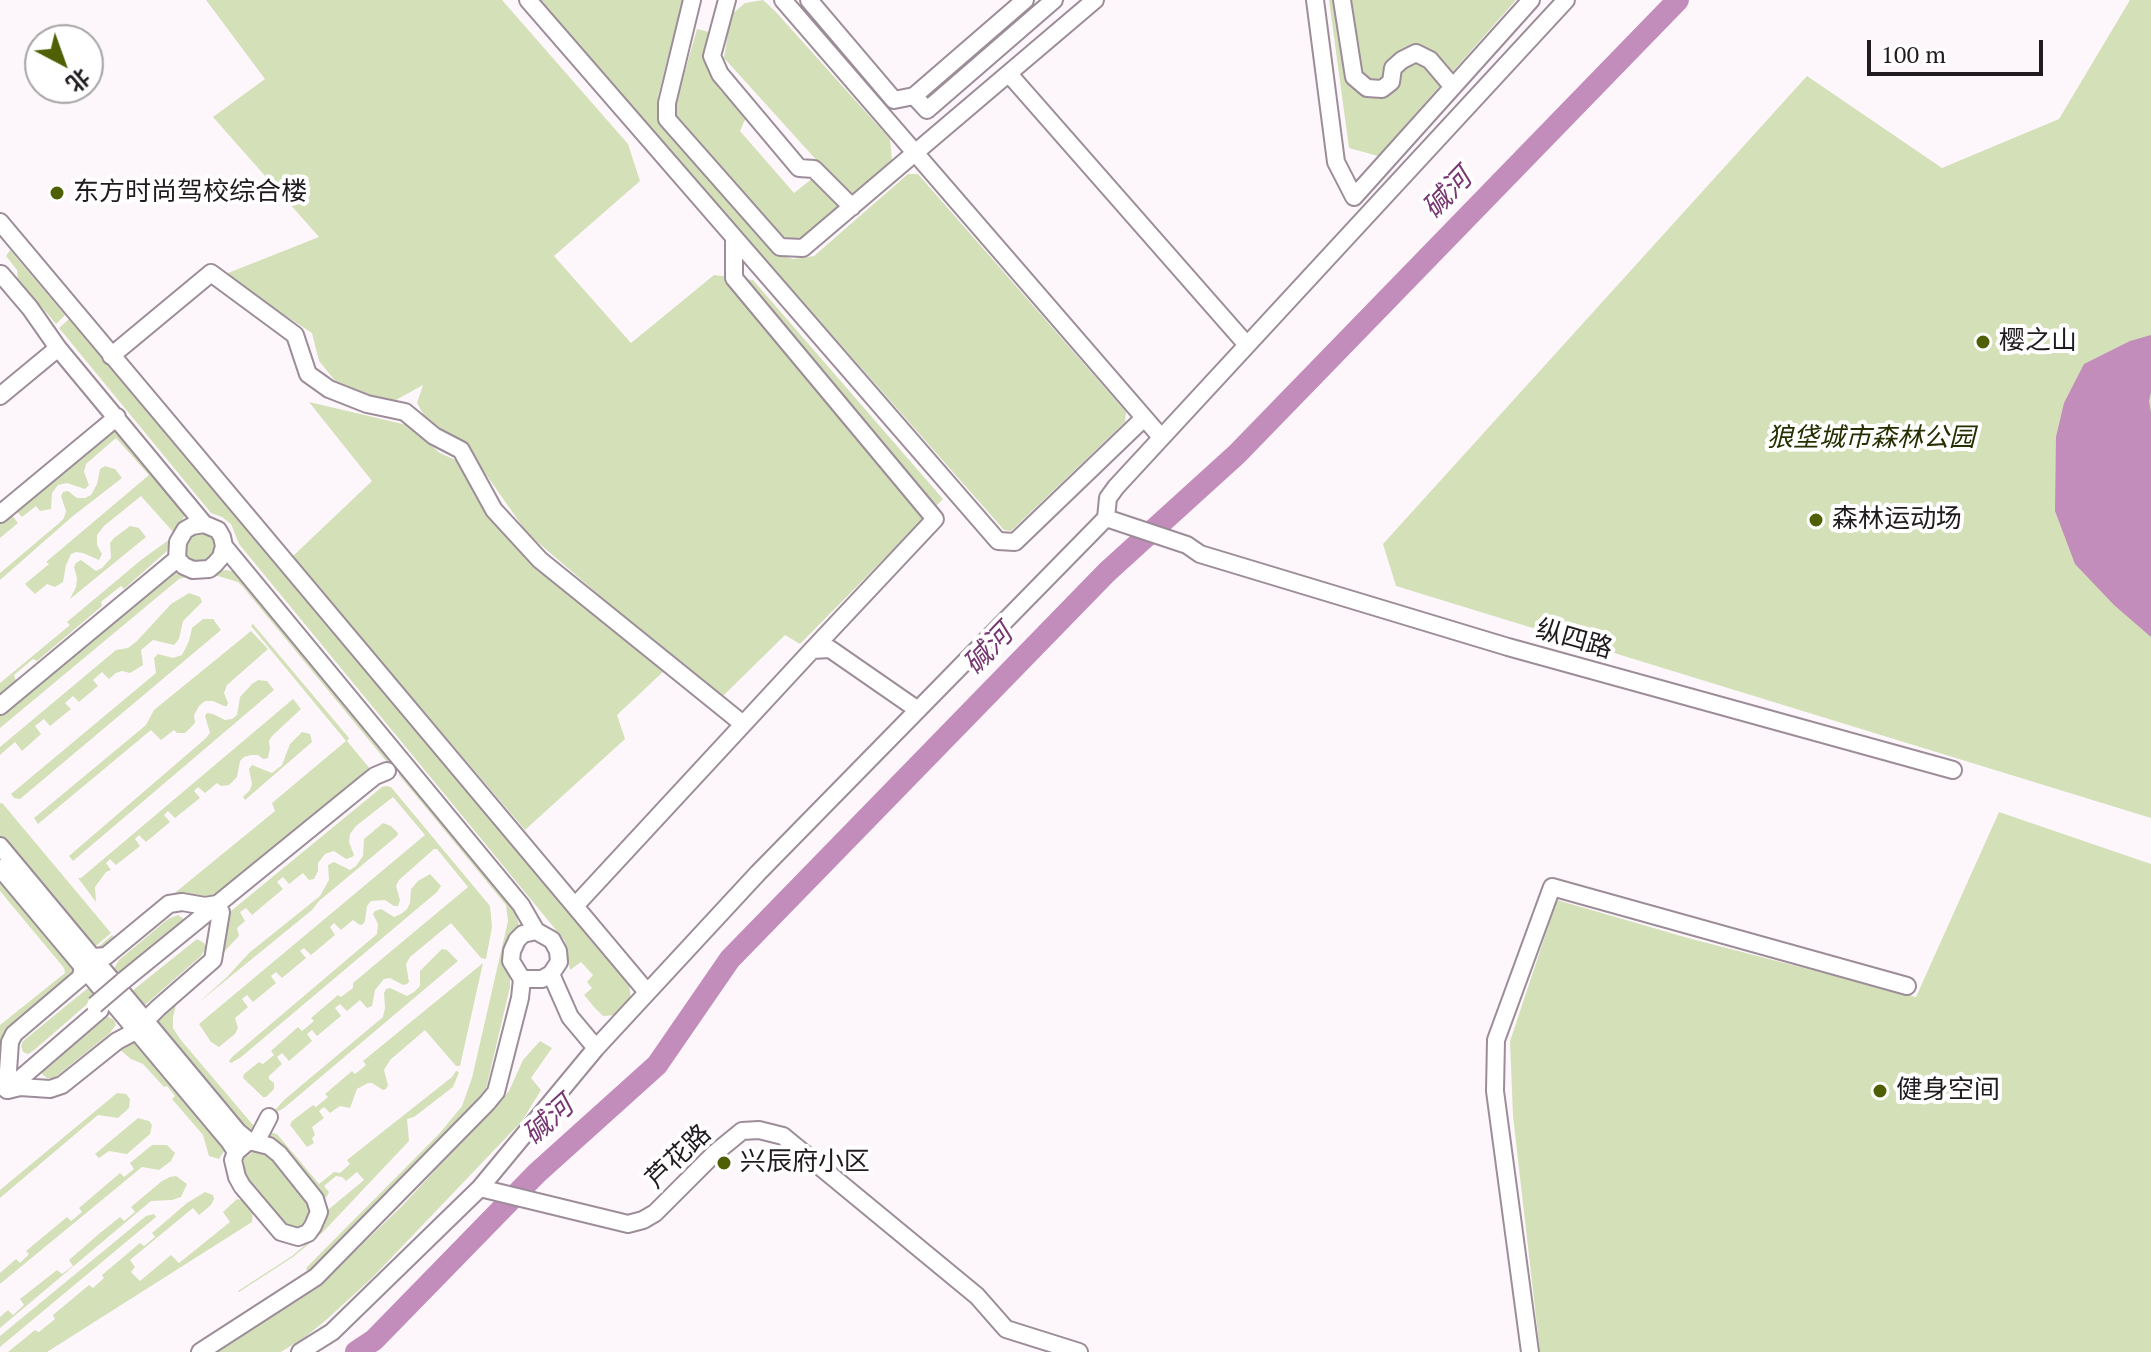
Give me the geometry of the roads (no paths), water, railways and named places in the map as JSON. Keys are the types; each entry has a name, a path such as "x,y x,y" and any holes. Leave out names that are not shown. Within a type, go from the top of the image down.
{"street":[{"path":"528,0 998,541 1015,542 1144,418"},
{"path":"692,0 667,103 667,119 780,247 803,248 1095,0"},
{"path":"727,0 712,56 720,74 799,168 814,169 852,207"},
{"path":"783,0 1161,437"},
{"path":"809,0 894,100 914,96 1025,0"},
{"path":"914,96 927,110 1054,0"},
{"path":"1315,0 1336,162 1354,197 1531,0"},
{"path":"1342,0 1354,77 1367,88 1382,89 1391,82 1393,68 1416,53 1430,60 1453,87"},
{"path":"300,1352 332,1332 480,1188 596,1048 758,873 1106,518 1108,498 1116,487 1566,0"},
{"path":"1009,74 1247,345"},
{"path":"0,222 647,992"},
{"path":"575,906 935,519 734,278 734,237"},
{"path":"111,356 211,273 295,335 308,374 329,389 367,404 405,412 434,436 461,450 494,510 540,560 743,724"},
{"path":"1,274 204,524 218,530 224,546 521,905 536,931 552,940 559,962 551,974 542,979 522,979"},
{"path":"0,396 58,348"},
{"path":"0,514 117,417"},
{"name":"纵四路","path":"1106,518 1187,545 1200,554 1508,647 1953,770"},
{"path":"0,706 177,559 178,542 185,530 204,524"},
{"path":"177,559 193,570 209,569 221,557 224,546"},
{"path":"812,650 830,649 918,710"},
{"path":"2,1090 33,1063 126,984 365,784 387,771 371,788 219,908 213,960 149,1017 120,1031 60,1081 51,1084 39,1080 33,1063"},
{"path":"0,846 136,1021 247,1145"},
{"path":"0,868 93,968"},
{"path":"1530,1352 1495,1091 1496,1040 1552,887 1907,986"},
{"path":"33,1063 16,1053 15,1046 20,1038 106,956 169,904 182,902 219,908"},
{"path":"186,911 193,930 206,936 210,945 210,953 203,963 145,1011 117,1041 62,1085 50,1089 20,1087 2,1090 14,1034 93,968 172,912 186,911"},
{"path":"200,1352 316,1277 496,1092 520,998 522,979 511,961 512,951 523,934 536,931"},
{"path":"551,974 570,1017 596,1048"},
{"path":"247,1145 269,1146 315,1199 319,1212 308,1233 298,1237 281,1232 237,1177 233,1160 269,1117"},
{"name":"芦花路","path":"480,1188 628,1224 655,1213 742,1131 759,1130 783,1136 977,1296 1006,1329 1079,1352"}],"waterway":[{"name":"碱河","path":"356,1352 374,1340 537,1173 657,1065 730,959 1107,572 1237,454 1678,0"}],"place":[{"name":"东方时尚驾校综合楼","path":"57,193"},
{"name":"樱之山","path":"1983,342"},
{"name":"森林运动场","path":"1816,520"},
{"name":"健身空间","path":"1880,1091"},
{"name":"兴辰府小区","path":"724,1163"}],"park label":[{"name":"狼垡城市森林公园","path":"1871,439"}]}
